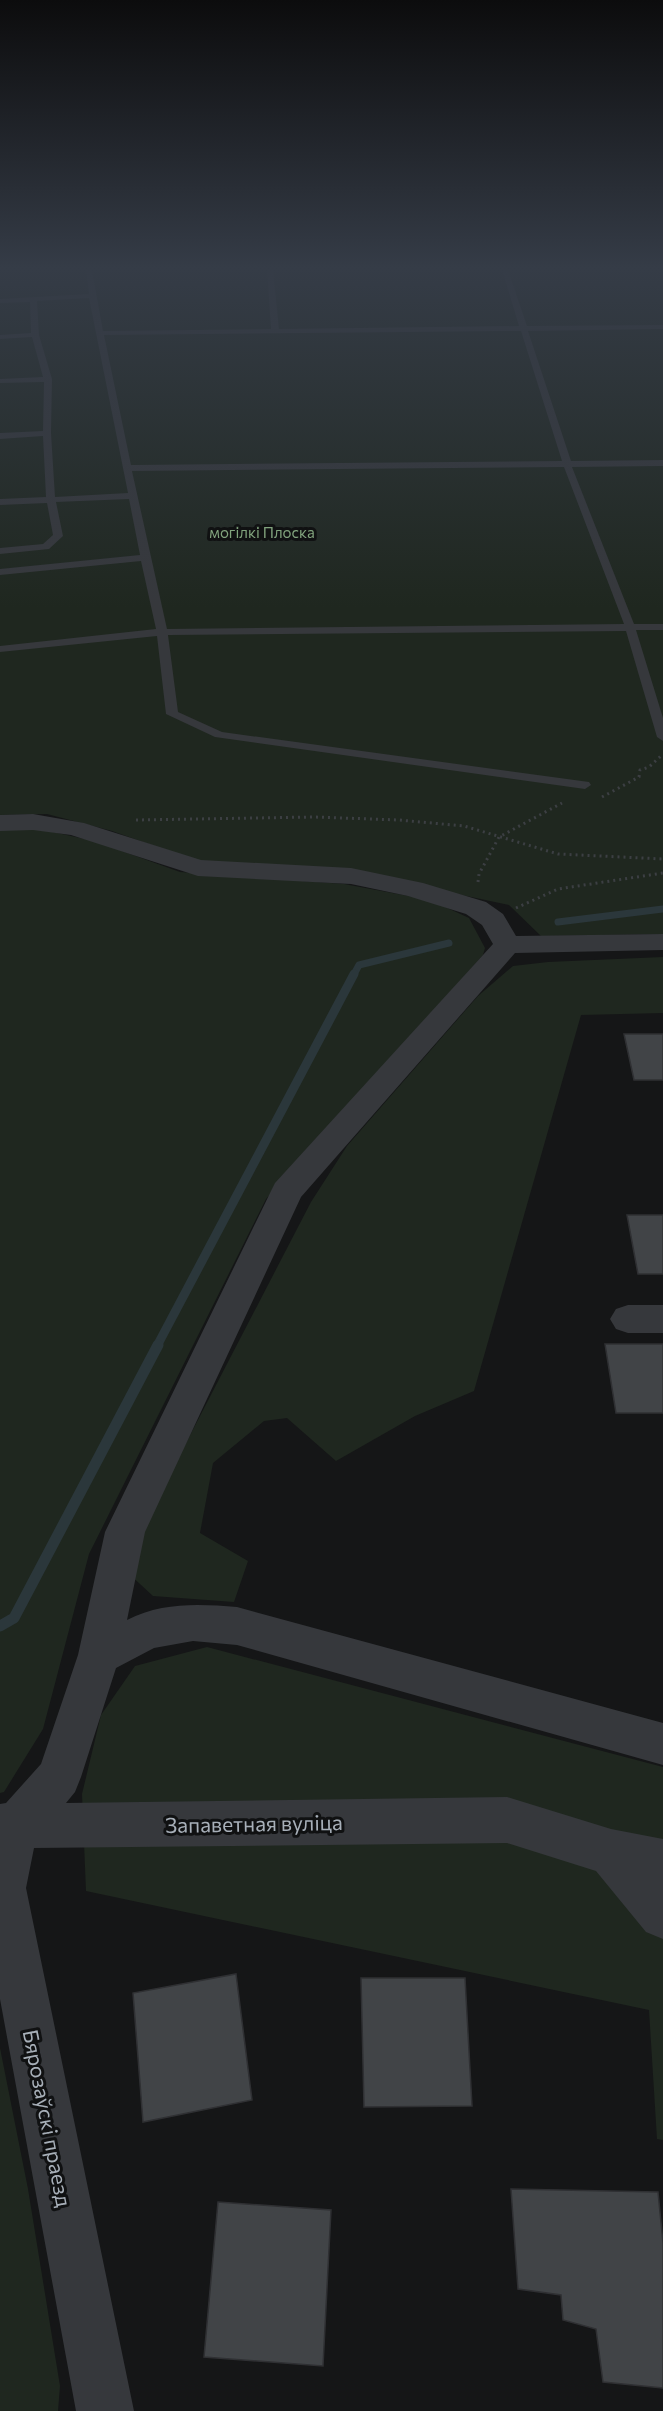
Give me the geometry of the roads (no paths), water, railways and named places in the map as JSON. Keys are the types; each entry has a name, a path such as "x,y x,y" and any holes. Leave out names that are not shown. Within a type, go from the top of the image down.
{"street":[{"path":"0,823 33,822 75,828 198,868 351,876 414,889 492,924 663,942"},
{"path":"8,1826 59,1777 99,1655 125,1532 287,1191 492,924"},
{"path":"628,1319 663,1318"},
{"path":"99,1655 148,1630 193,1622 237,1626 663,1744"},
{"name":"Запаветная вуліца","path":"8,1826 507,1820 611,1852 663,1862"},
{"name":"Бярозаўскі праезд","path":"8,1826 3,1888 105,2411"},
{"path":"611,1852 663,1915"}],"lane":[{"path":"0,551 46,547 57,536 51,500 47,434 48,383"},
{"path":"111,383 143,558 162,632 172,714 219,735 585,785"},
{"path":"541,383 567,464 630,627 663,737"},
{"path":"0,436 47,434"},
{"path":"128,468 663,463"},
{"path":"0,502 133,496"},
{"path":"0,572 143,558"},
{"path":"0,650 162,632 663,627"}],"waterway":[{"path":"558,922 663,909"},
{"path":"353,976 359,965 449,943"},
{"path":"157,1346 354,974"},
{"path":"0,1626 14,1618 158,1345"}],"park label":[{"name":"могілкі Плоска","path":"262,532"}]}
